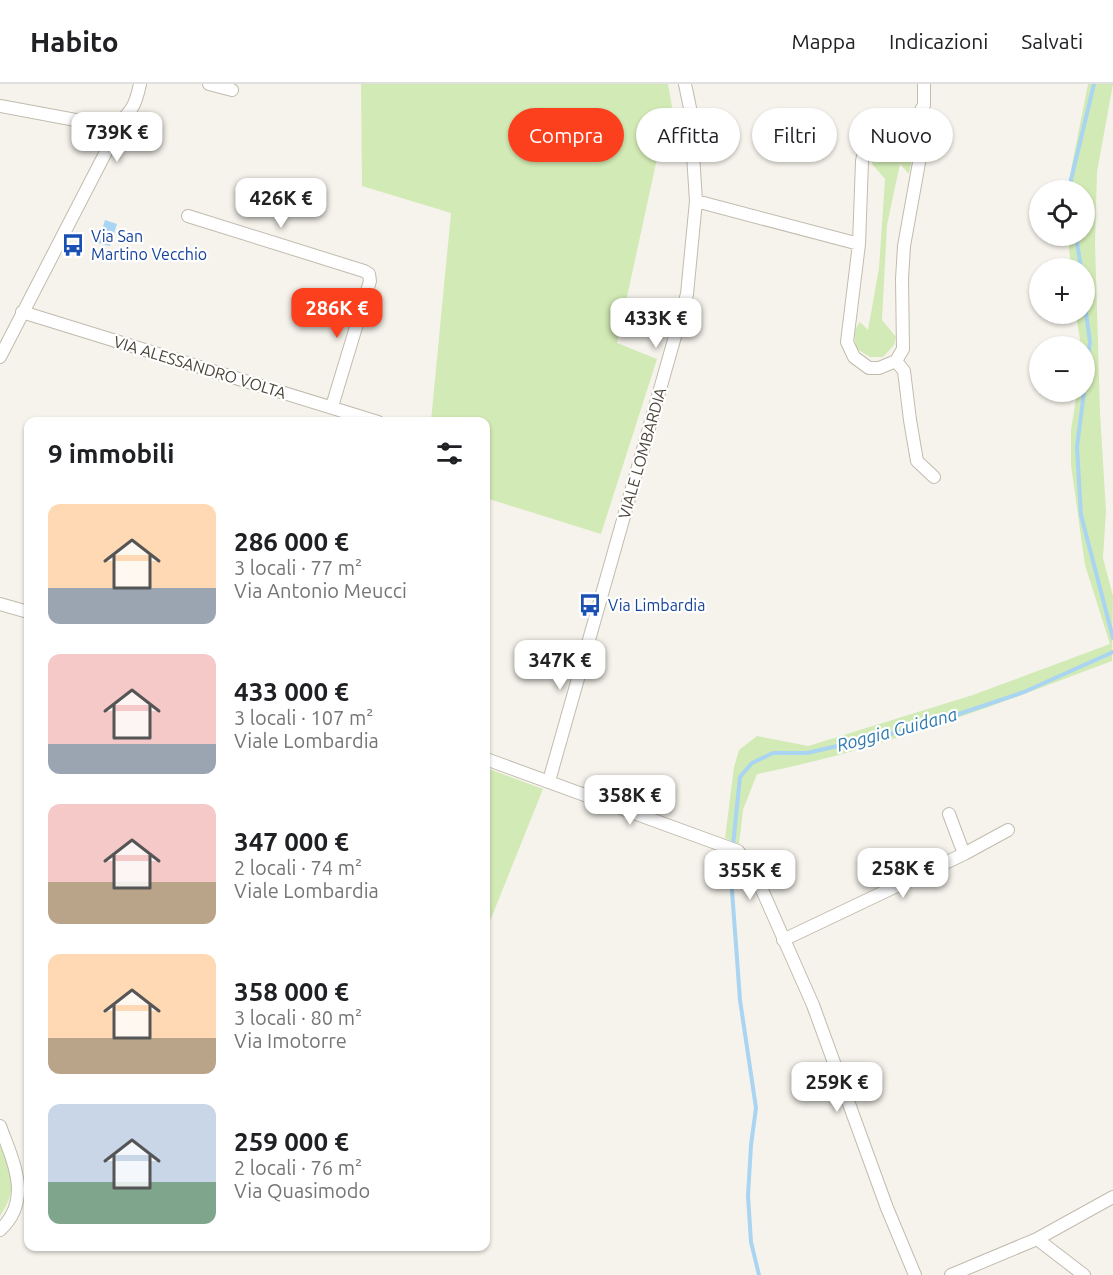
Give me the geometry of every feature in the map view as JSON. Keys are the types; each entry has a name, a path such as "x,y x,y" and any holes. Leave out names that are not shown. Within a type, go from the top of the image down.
{"street":[{"path":"108,134 129,114 136,103 140,84"},
{"path":"209,84 232,90"},
{"name":"VIALE LOMBARDIA","path":"549,781 687,294 696,201 690,108 685,84"},
{"path":"922,108 924,84"},
{"path":"0,106 81,121 96,126 108,134"},
{"path":"0,357 109,146 108,134"},
{"path":"862,162 859,244 847,342 854,357 869,368 879,368 896,361 903,349 904,246 919,162"},
{"path":"696,201 859,244"},
{"path":"188,216 369,274 370,281 333,403 329,406"},
{"name":"VIA ALESSANDRO VOLTA","path":"22,312 363,417"},
{"path":"896,361 904,371 917,461 934,477"},
{"path":"0,604 24,611"},
{"path":"490,760 738,851 755,874 813,1005 887,1208 915,1275"},
{"path":"949,814 964,854"},
{"path":"783,940 964,854 1008,830"},
{"path":"0,1126 19,1181 18,1200 11,1217 0,1229"},
{"path":"951,1275 1037,1239 1113,1197"},
{"path":"1037,1239 1084,1275"}],"green space":[{"path":"361,84 668,84 672,108 636,108 636,162 656,162 617,343 657,359 601,534 490,499 490,417 431,417 451,213 362,186"},
{"path":"1088,84 1113,84 1097,172 1095,243 1095,180 1069,180"},
{"path":"872,162 911,162 909,174 900,164 887,225 882,320 896,337 894,345 883,357 870,357 857,349 855,342 856,328 860,322 868,330 879,268 885,179"},
{"path":"1095,243 1100,413 1106,511 1103,558 1113,596 1112,661 936,725 847,752 757,774 743,810 739,844 725,838 734,767 739,750 757,736 808,746 973,695 1110,644 1085,565 1071,465 1071,430 1075,402 1095,402 1095,336 1079,336 1078,324 1095,324 1095,258 1070,258 1069,246 1095,246"},
{"path":"490,769 543,789 490,921"},
{"path":"0,1145 10,1173 11,1189 10,1197 0,1216"}],"water":[{"path":"105,220 117,224 110,246 98,243"}],"waterway":[{"name":"Roggia Guidana","path":"1071,180 1094,84"},
{"name":"Roggia Guidana","path":"1078,246 1079,258"},
{"name":"Roggia Guidana","path":"1088,324 1089,336"},
{"name":"Roggia Guidana","path":"1083,402 1077,447 1081,515 1113,638"},
{"name":"Roggia Guidana","path":"733,845 740,777 752,763 773,753 807,753 920,727 1024,692 1113,652"},
{"name":"Roggia Guidana","path":"732,853 731,877 740,1000 756,1108 748,1196 751,1242 759,1275"}],"place":[{"name":"Via San Martino Vecchio","path":"73,245"},
{"name":"Via Limbardia","path":"590,605"}]}
